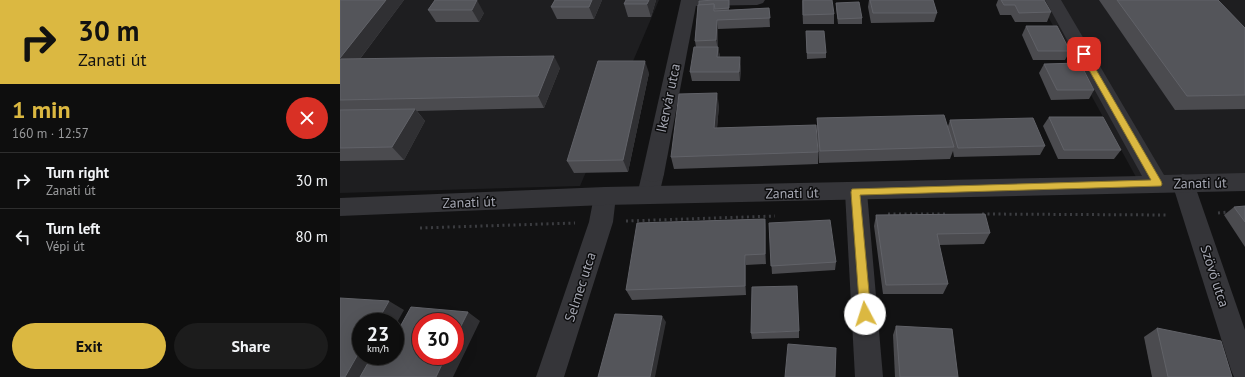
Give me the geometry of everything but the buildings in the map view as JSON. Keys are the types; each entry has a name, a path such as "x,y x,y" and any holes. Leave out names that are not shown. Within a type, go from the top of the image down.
{"street":[{"path":"688,1 757,0"},
{"path":"1053,0 1158,184"},
{"name":"Ikervár utca","path":"648,195 688,1"},
{"name":"Zanati út","path":"340,207 648,195 856,203 1158,184 1245,182"},
{"name":"Szövő utca","path":"1183,183 1195,215 1245,370"},
{"name":"Selmec utca","path":"550,377 601,222 605,196"},
{"path":"856,203 869,377"}],"path":[{"path":"856,203 951,214"},
{"path":"974,214 1195,215 1231,212"},
{"path":"419,228 777,216"}],"shaded area":[{"path":"340,0 659,0 580,186 340,193"},
{"path":"1039,0 1245,0 1245,184 1142,188"}],"route":[{"path":"865,314 856,214 856,192 1158,184 1084,54"}]}
